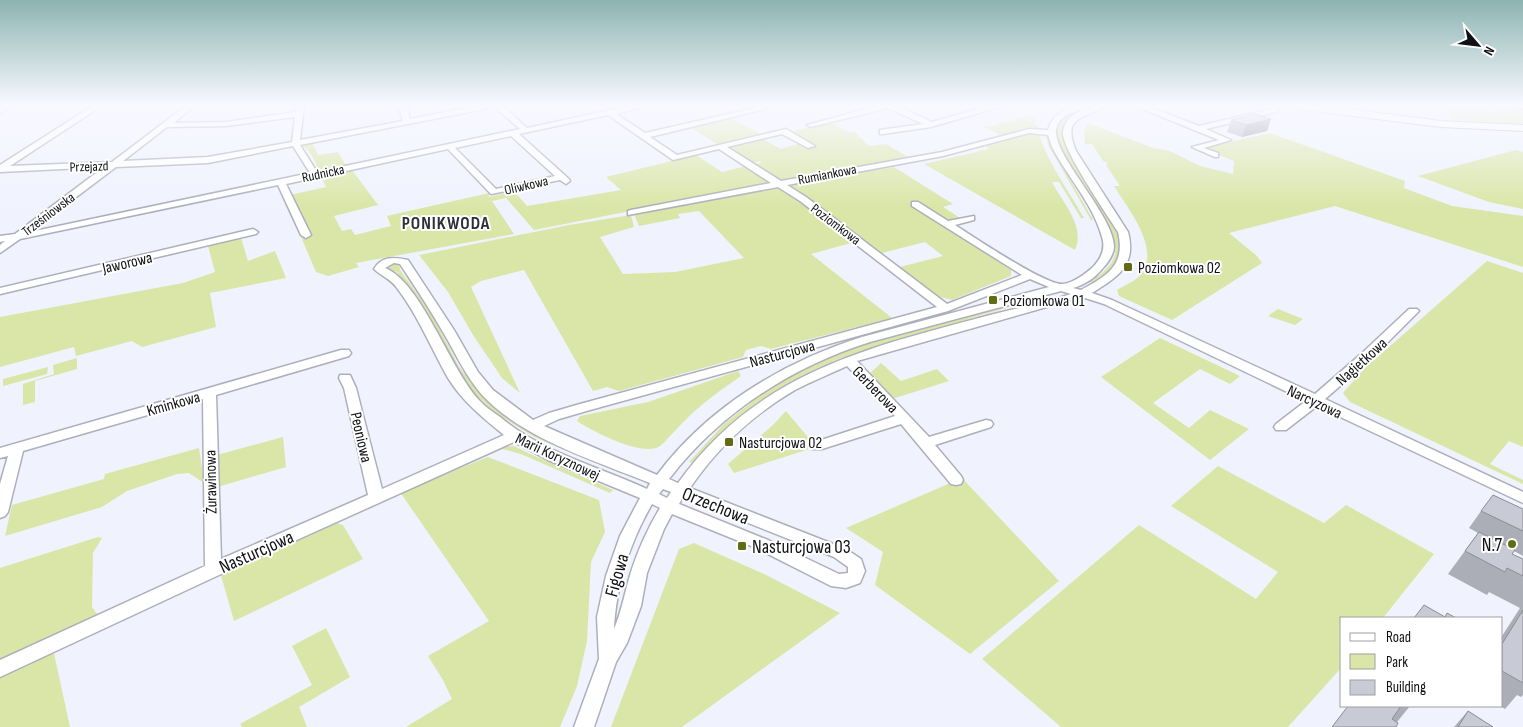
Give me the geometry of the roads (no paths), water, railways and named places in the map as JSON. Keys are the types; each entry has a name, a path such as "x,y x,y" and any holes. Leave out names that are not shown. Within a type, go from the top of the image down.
{"street":[{"path":"0,169 47,139"},
{"name":"Trześniowska","path":"0,250 147,139"},
{"path":"297,139 296,145 315,175"},
{"name":"Przejazd","path":"0,169 208,160 327,139"},
{"name":"Rudnicka","path":"0,239 15,238 486,139"},
{"name":"Oliwkowa","path":"450,147 494,192 565,180 520,139"},
{"path":"648,139 676,158 756,139"},
{"path":"796,139 810,146"},
{"name":"Rumiankowa","path":"631,213 780,183 943,154 1000,139"},
{"name":"Figowa","path":"608,659 605,623 609,591 628,537 649,496 660,481 695,440 731,408 790,369 856,343 1074,284 1092,273 1104,260 1109,244 1101,222 1057,148 1054,139"},
{"name":"Figowa","path":"584,727 608,659 618,643 632,606 639,573 656,530 669,506 708,454 750,414 793,386 849,360 993,318 1067,299 1099,285 1116,271 1125,254 1126,244 1123,232 1072,151 1067,139"},
{"path":"1215,155 1196,147 1227,140 1224,139"},
{"name":"Poziomkowa","path":"721,148 780,183 946,308"},
{"path":"281,182 306,235"},
{"name":"Narcyzowa","path":"915,204 1030,275 1060,287 1108,302 1523,498"},
{"path":"946,224 971,218"},
{"name":"Jaworowa","path":"0,291 253,232"},
{"name":"Marii Koryznowej","path":"660,481 569,444 532,426 504,407 488,393 472,374 439,315 410,274 404,262 400,260 387,261 379,267 379,270 394,277 400,284 421,314 455,378 475,404 514,436 553,457 669,506"},
{"name":"Nasturcjowa","path":"532,426 554,416 946,308 1030,275"},
{"name":"Nagietkowa","path":"1281,427 1317,401 1389,336 1413,311"},
{"name":"Kminkowa","path":"0,453 346,353"},
{"name":"Gerberowa","path":"849,360 926,442 956,480"},
{"name":"Peoniowa","path":"345,378 350,388 376,497"},
{"name":"Żurawinowa","path":"209,393 213,570"},
{"name":"Gerberowa","path":"817,446 904,418"},
{"path":"926,442 986,424"},
{"name":"Nasturcjowa","path":"0,669 213,570 514,436"},
{"path":"0,512 17,448"},
{"name":"Orzechowa","path":"660,481 847,556 855,564 857,571 854,578 846,581 837,580 762,544 669,506"}],"waterway":[{"path":"454,143 464,141"},
{"path":"436,147 452,143"}],"place":[{"name":"Poziomkowa 02","path":"1128,267"},
{"name":"Poziomkowa 01","path":"993,300"},
{"name":"Nasturcjowa 02","path":"729,442"},
{"name":"N.7","path":"1512,544"},
{"name":"Nasturcjowa 03","path":"742,546"}],"district":[{"name":"PONIKWODA","path":"446,223"}]}
